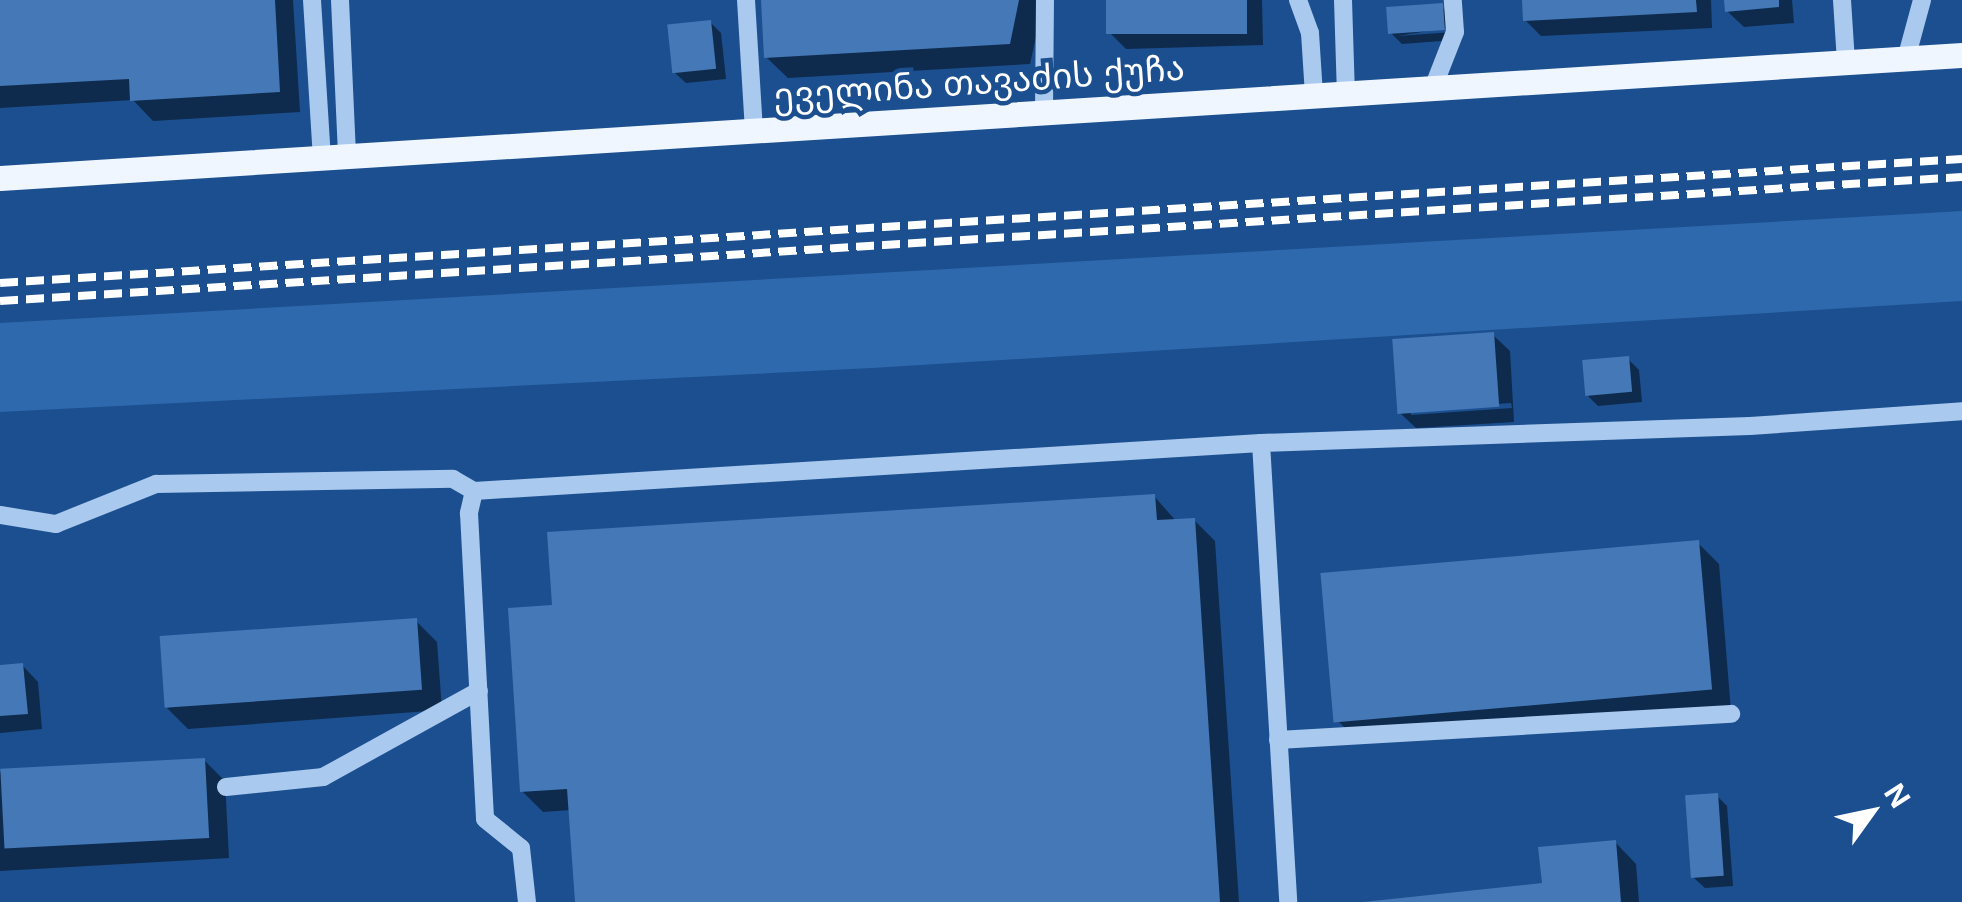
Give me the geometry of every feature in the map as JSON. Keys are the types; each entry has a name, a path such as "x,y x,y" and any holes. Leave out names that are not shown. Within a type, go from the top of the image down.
{"main road":[{"name":"ეველინა თავაძის ქუჩა","path":"0,178 1962,56"}],"street":[{"path":"312,0 335,157"},
{"path":"335,157 340,0"},
{"path":"746,0 754,130"},
{"path":"1044,112 1045,0"},
{"path":"1298,0 1310,33 1314,95"},
{"path":"1343,0 1346,93"},
{"path":"1433,88 1456,32 1454,0"},
{"path":"1842,0 1846,62"},
{"path":"1906,59 1922,0"},
{"path":"0,515 56,524 156,484 453,479 474,491 1261,443 1750,426 1962,411"},
{"path":"1261,443 1288,902"},
{"path":"474,491 470,513 484,820 521,848 527,902"},
{"path":"226,787 322,777 478,691"},
{"path":"1278,740 1731,714"}],"shaded area":[{"path":"1962,211 1962,301 872,368 0,412 0,323"}],"building":[{"path":"0,0 275,0 280,92 130,101 129,79 0,86"},
{"path":"761,0 1019,0 1010,44 764,58"},
{"path":"1106,0 1247,0 1247,34 1106,34"},
{"path":"1522,0 1696,0 1697,12 1523,21"},
{"path":"1724,0 1779,0 1779,7 1725,12"},
{"path":"1443,3 1445,30 1388,34 1386,7"},
{"path":"711,20 716,69 672,73 667,25"},
{"path":"1494,332 1499,407 1397,414 1392,339"},
{"path":"1629,356 1632,392 1585,396 1582,360"},
{"path":"1155,494 1157,520 1195,518 1220,902 575,902 567,789 520,792 508,608 552,605 547,532"},
{"path":"1699,540 1712,689 1334,723 1320,573"},
{"path":"417,618 422,690 165,708 160,636"},
{"path":"23,663 28,714 0,716 0,665"},
{"path":"205,758 209,838 4,849 0,769"},
{"path":"1718,793 1724,876 1691,878 1685,795"},
{"path":"1616,840 1621,902 1363,902 1542,883 1538,847"}],"railway":[{"path":"0,283 1962,159"},
{"path":"0,301 1962,177"}]}
